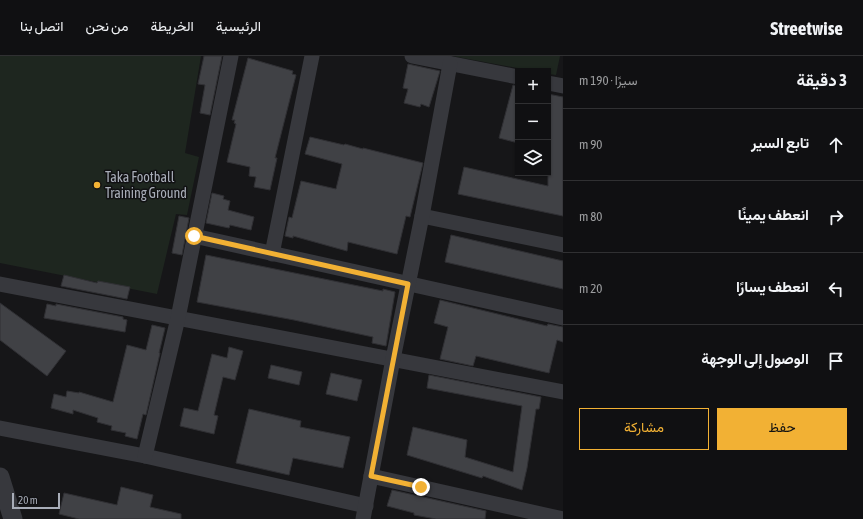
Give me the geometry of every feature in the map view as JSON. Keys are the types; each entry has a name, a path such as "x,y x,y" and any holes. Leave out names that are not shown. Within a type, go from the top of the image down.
{"street":[{"path":"145,456 178,318 231,56"},
{"path":"272,254 312,56"},
{"path":"412,56 515,76"},
{"path":"0,428 145,456 365,512 450,64"},
{"path":"551,84 563,86"},
{"path":"422,216 563,245"},
{"path":"194,236 563,318"},
{"path":"0,284 563,392"},
{"path":"371,476 524,514 563,519"},
{"path":"0,477 13,519"}],"shaded area":[{"name":"Taka Football Training Ground","path":"0,56 201,56 185,153 199,157 187,215 176,214 157,294 0,263"},
{"path":"452,56 560,56 556,75 551,74 551,68 517,68"}],"building":[{"path":"204,56 222,56 210,115 200,113 205,85 198,84"},
{"path":"248,58 293,71 292,74 296,75 275,158 277,158 270,190 254,187 256,177 249,176 250,167 227,162 236,124 234,123 235,120 232,120"},
{"path":"408,64 440,71 429,107 421,104 420,107 404,103 408,89 403,88"},
{"path":"513,85 515,85 515,142 499,138"},
{"path":"551,95 563,97 563,216 458,194 464,167 548,186 548,176 551,176"},
{"path":"310,137 423,163 410,217 406,216 397,254 348,242 347,251 293,236 293,238 285,236 289,217 292,218 301,181 336,189 342,164 305,154"},
{"path":"212,193 224,196 223,199 230,201 228,210 254,217 251,230 230,225 229,228 206,223"},
{"path":"179,216 189,218 182,255 172,253"},
{"path":"451,235 563,261 563,289 445,262"},
{"path":"206,255 383,291 383,289 395,292 386,346 372,343 373,337 294,320 197,302"},
{"path":"64,275 97,283 98,281 130,287 127,299 61,286"},
{"path":"440,300 547,326 548,324 563,327 563,342 557,340 549,373 476,356 473,366 440,359 448,327 434,323"},
{"path":"0,303 66,351 47,376 0,340"},
{"path":"47,304 56,306 56,304 123,317 123,319 127,320 125,332 44,318"},
{"path":"152,325 165,328 146,415 143,414 137,439 125,436 126,433 111,430 112,426 97,422 98,418 73,410 73,414 51,408 54,394 66,397 67,391 79,392 113,402 127,345 146,350"},
{"path":"229,347 243,351 235,380 223,377 214,415 218,416 214,434 180,426 184,408 198,411 212,354 227,358"},
{"path":"271,365 302,372 299,385 268,378"},
{"path":"331,373 362,380 357,401 326,394"},
{"path":"429,375 541,397 539,409 536,409 522,490 483,476 482,478 407,455 413,427 467,440 465,457 513,472 522,406 427,388"},
{"path":"249,409 301,421 300,427 350,437 343,468 293,458 289,475 236,463"},
{"path":"121,487 153,495 150,507 181,514 181,519 79,519 59,514 64,493 117,505"},
{"path":"392,490 486,511 485,519 436,519 414,515 414,513 387,506"}],"place":[{"name":"Taka Football Training Ground","path":"97,185"}],"route":[{"path":"194,236 408,284 371,476 421,487"}]}
